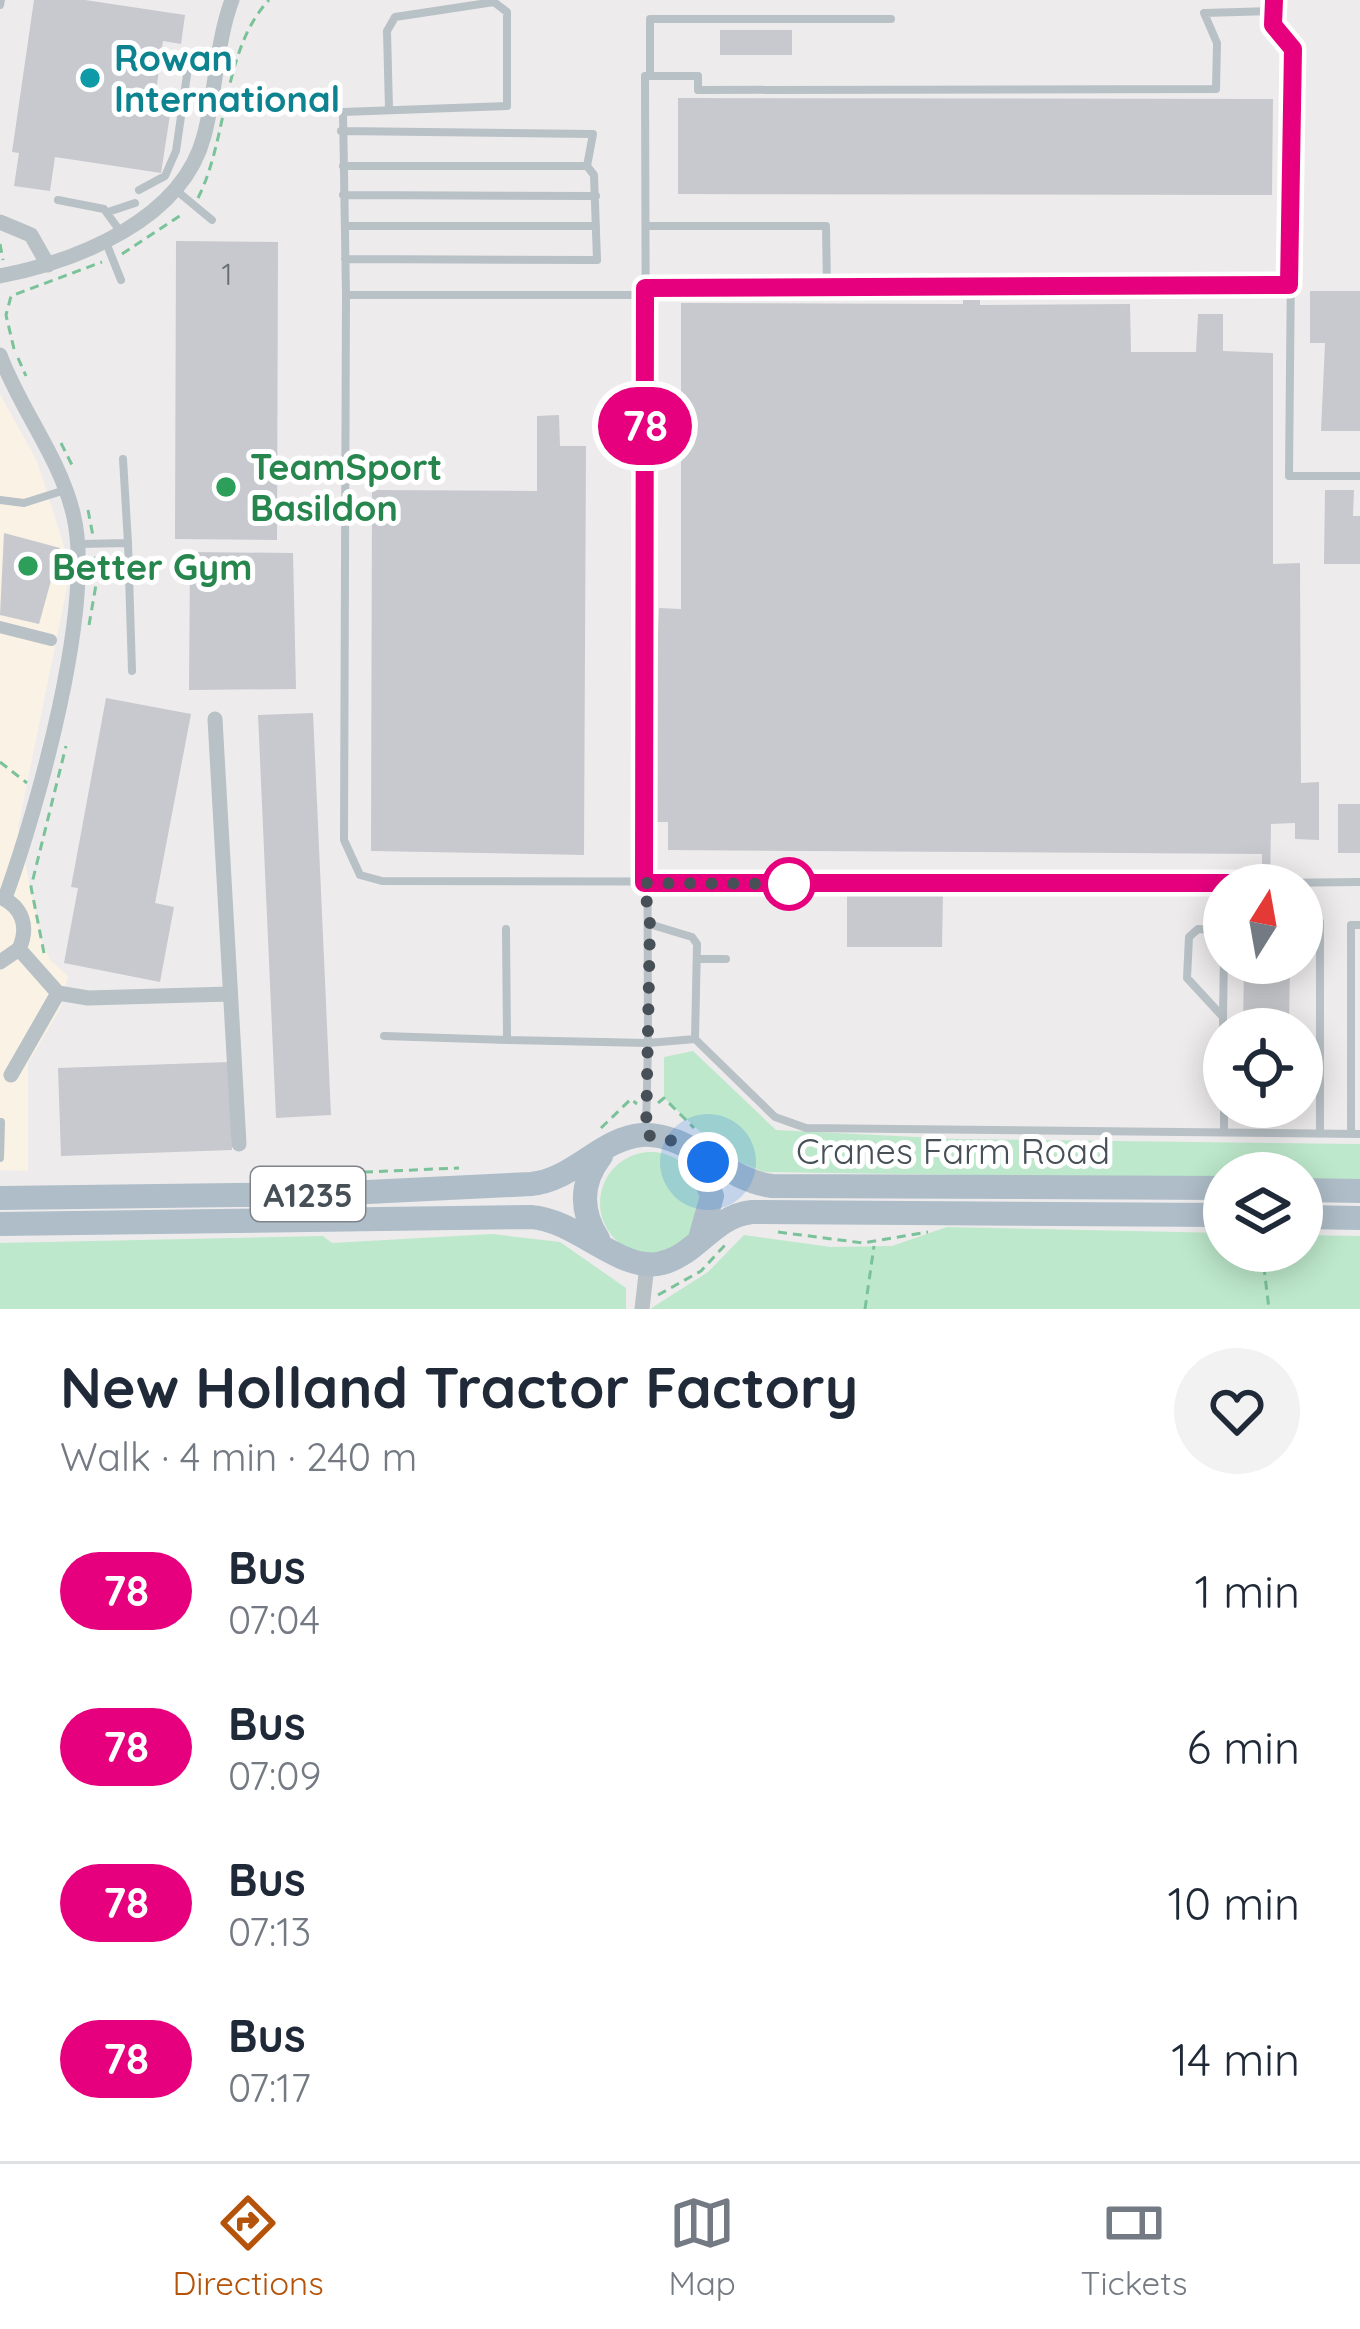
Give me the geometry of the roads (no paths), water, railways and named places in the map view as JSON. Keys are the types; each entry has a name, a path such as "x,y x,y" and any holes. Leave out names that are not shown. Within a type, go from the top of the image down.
{"main road":[{"name":"A1235","path":"0,1198 328,1194 532,1184 563,1177 606,1150 646,1135"},
{"name":"Cranes Farm Road","path":"646,1135 690,1150 731,1175 772,1186 1203,1188"},
{"path":"600,1242 583,1202 586,1180 606,1150"},
{"path":"690,1150 709,1178 712,1196 711,1214 693,1245"},
{"path":"1323,1190 1360,1191"},
{"name":"Cranes Farm Road","path":"647,1265 662,1264 724,1220 752,1212 1203,1215"},
{"name":"A1235","path":"0,1224 531,1217 565,1223 626,1260 647,1265"},
{"path":"1323,1217 1360,1218"}],"street":[{"path":"3,275 48,265 142,220 176,190 201,148 232,0"},
{"path":"0,222 31,236 48,265"},
{"path":"0,355 3,373 75,486 87,544 41,787 3,898 25,926 19,949 0,962"},
{"path":"0,627 51,640"},
{"path":"215,719 239,1144"},
{"path":"19,949 58,994 88,998 230,994"},
{"path":"11,1075 58,994"},
{"path":"642,1309 647,1265"}],"lane":[{"path":"1274,0 1273,25 1293,49 1289,476 1360,476"},
{"path":"389,110 387,31 395,16 494,2 507,12 508,106 343,112 344,841 360,875 382,881 1203,883"},
{"path":"646,1135 650,924 644,883 645,76 698,76 698,90 1216,89 1217,43 1204,13 1274,11"},
{"path":"650,76 650,20 891,19"},
{"path":"139,190 165,176 176,151 190,53 220,58"},
{"path":"477,110 477,132"},
{"path":"340,131 593,134 587,166 594,175 596,196 597,260 345,260"},
{"path":"343,166 587,166"},
{"path":"176,190 212,220"},
{"path":"344,195 596,196"},
{"path":"58,200 108,212 135,203"},
{"path":"108,212 112,259 121,280"},
{"path":"345,226 596,226"},
{"path":"646,226 826,226 827,287"},
{"path":"346,295 1289,285"},
{"path":"123,459 132,671"},
{"path":"0,500 24,503 75,486"},
{"path":"87,544 128,543"},
{"path":"1323,882 1360,882"},
{"path":"650,924 692,937 697,959 695,1039"},
{"path":"384,1036 648,1043 695,1039 788,1125 1356,1134 1351,925 1360,925"},
{"path":"506,929 508,1040"},
{"path":"1203,929 1189,937 1187,978 1215,1008"},
{"path":"697,959 726,959"},
{"path":"1319,1134 1320,984"},
{"path":"0,1157 1,1122"},
{"path":"1225,1128 1225,1132"}],"place":[{"name":"Rowan International","path":"90,78"},
{"name":"TeamSport Basildon","path":"226,487"},
{"name":"Better Gym","path":"28,566"}]}
